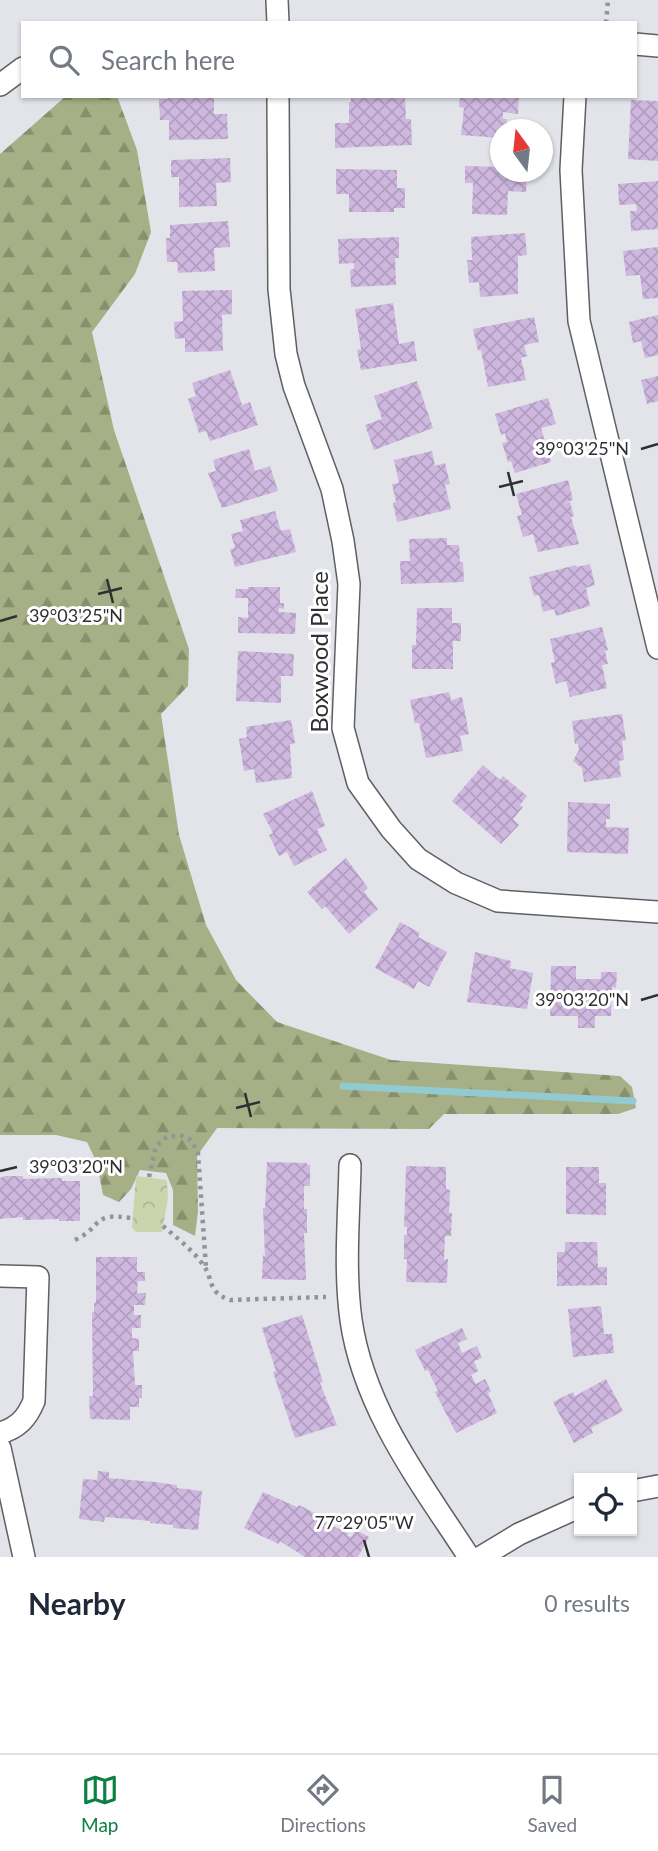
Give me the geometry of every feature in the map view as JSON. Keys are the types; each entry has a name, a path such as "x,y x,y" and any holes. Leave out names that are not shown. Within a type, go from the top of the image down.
{"street":[{"path":"277,0 278,21"},
{"path":"637,44 658,46"},
{"path":"0,85 21,69"},
{"name":"Boxwood Place","path":"278,98 279,289 286,354 294,386 332,489 343,541 349,584 343,728 358,783 391,829 418,859 456,883 498,901 658,912"},
{"path":"575,98 571,170 579,321 658,648"},
{"path":"350,1166 348,1287 358,1355 372,1394 390,1431 414,1474 469,1557"},
{"path":"0,1276 38,1277 34,1401 29,1414 18,1426 0,1433"},
{"path":"0,1448 24,1557"},
{"path":"637,1490 658,1486"},
{"path":"481,1557 519,1534 574,1509"}],"path":[{"path":"606,21 608,0"},
{"path":"149,1177 156,1146 168,1136 183,1136 191,1140 198,1153 205,1268 211,1287 220,1297 230,1300 326,1297"},
{"path":"75,1240 100,1219 108,1216 131,1218"},
{"path":"163,1226 187,1247 205,1268"}],"green space":[{"path":"64,98 118,98 137,150 151,232 135,274 92,332 114,430 189,649 188,686 161,714 179,835 206,925 236,980 277,1022 391,1060 620,1076 632,1087 636,1108 618,1114 444,1114 429,1129 217,1128 197,1156 198,1212 195,1236 173,1225 173,1190 166,1173 140,1170 131,1189 119,1202 103,1195 97,1163 87,1142 56,1135 0,1135 0,154"},
{"path":"136,1176 167,1180 168,1198 162,1232 136,1232 132,1227"}],"building":[{"path":"214,98 214,114 227,114 228,139 169,140 169,120 160,120 159,99"},
{"path":"351,98 405,98 406,119 411,119 412,145 335,148 335,123 349,123"},
{"path":"460,98 519,98 518,114 503,112 503,119 490,119 490,137 461,135 464,108 459,107"},
{"path":"631,100 658,101 658,161 628,159"},
{"path":"230,158 231,182 216,183 217,206 179,207 179,177 171,177 171,160"},
{"path":"465,166 490,167 490,182 526,182 526,192 508,191 507,215 472,214 473,183 465,183"},
{"path":"336,169 397,170 397,188 405,188 405,208 394,208 394,212 349,212 349,194 336,194"},
{"path":"658,181 658,229 631,231 630,211 637,211 636,204 619,205 618,184"},
{"path":"228,221 230,247 214,248 215,271 178,273 177,262 167,262 166,238 170,238 170,225"},
{"path":"525,233 527,255 518,256 518,294 480,297 479,282 469,283 467,260 472,260 471,237"},
{"path":"399,237 399,258 395,258 396,285 351,287 350,270 354,269 354,263 339,264 338,239"},
{"path":"658,247 658,298 643,299 640,275 626,276 623,251"},
{"path":"232,290 232,314 222,315 223,351 185,352 185,338 175,339 174,322 183,321 182,291"},
{"path":"393,303 399,344 414,341 417,361 361,370 355,309"},
{"path":"658,315 658,355 645,358 641,341 633,343 629,322"},
{"path":"534,317 539,342 524,345 527,356 521,358 526,380 488,387 481,350 478,351 473,329"},
{"path":"230,370 242,405 250,402 258,425 210,441 206,431 199,433 188,399 196,396 192,383"},
{"path":"658,376 658,401 647,404 641,380"},
{"path":"417,381 433,428 374,450 365,425 382,419 374,396"},
{"path":"548,398 556,424 541,428 551,462 515,473 502,443 507,442 505,433 501,435 495,414"},
{"path":"249,449 255,471 270,466 278,491 222,508 208,473 216,471 213,460"},
{"path":"432,451 435,466 445,463 450,484 445,485 451,509 397,522 392,484 399,483 394,460"},
{"path":"568,480 573,500 564,503 570,502 574,516 571,517 579,544 538,552 533,534 523,537 517,516 522,515 516,494"},
{"path":"275,511 281,531 290,529 296,552 235,567 230,549 235,548 231,534 243,531 240,520"},
{"path":"447,538 447,545 459,545 464,582 401,584 400,561 410,561 409,539"},
{"path":"590,564 595,585 586,588 590,606 556,616 554,609 543,612 539,595 534,596 529,577"},
{"path":"280,587 280,603 284,603 284,609 279,608 279,612 296,613 295,634 238,633 238,617 248,618 248,598 235,598 236,589"},
{"path":"417,608 452,608 452,623 461,623 461,641 453,641 453,669 412,669"},
{"path":"602,627 608,650 605,651 608,664 602,665 607,688 570,697 566,681 556,684 551,663 555,662 550,639"},
{"path":"238,651 294,654 293,676 281,676 281,703 236,701"},
{"path":"449,692 451,700 462,697 469,734 460,736 463,751 426,758 419,723 415,723 410,700"},
{"path":"622,714 626,740 622,741 624,760 619,761 621,777 584,782 582,768 573,761 579,750 578,743 575,744 572,721"},
{"path":"291,720 295,743 290,744 292,778 256,783 254,769 244,771 239,739 247,737 246,727"},
{"path":"483,765 500,780 503,776 527,796 520,805 523,807 513,819 519,825 501,844 452,801"},
{"path":"312,791 325,826 317,829 327,850 294,866 287,852 279,856 269,835 273,833 263,814"},
{"path":"568,802 610,804 610,819 606,819 606,827 629,828 628,854 567,852"},
{"path":"346,858 368,888 364,892 378,909 349,934 325,906 322,909 307,892"},
{"path":"400,922 420,933 418,937 447,952 429,987 418,981 414,989 375,968"},
{"path":"475,952 511,961 510,968 533,973 527,1009 467,1002"},
{"path":"551,966 576,966 576,979 601,979 601,972 617,972 616,988 612,987 611,1016 595,1016 595,1028 578,1028 578,1016 550,1016"},
{"path":"267,1162 310,1165 310,1186 304,1186 304,1209 307,1209 307,1233 304,1233 306,1280 262,1279"},
{"path":"406,1166 446,1167 446,1189 450,1190 449,1213 452,1213 451,1236 445,1236 447,1283 406,1282"},
{"path":"566,1167 599,1167 599,1183 606,1183 606,1215 566,1214"},
{"path":"5,1176 80,1181 80,1221 23,1220 23,1217 0,1219 0,1178"},
{"path":"565,1242 597,1242 598,1267 607,1267 607,1285 557,1286 557,1252 565,1252"},
{"path":"96,1257 137,1257 137,1272 145,1272 145,1281 138,1281 137,1293 146,1293 145,1305 134,1305 134,1315 141,1315 141,1328 132,1328 132,1338 139,1339 139,1351 133,1351 135,1385 142,1385 142,1398 139,1398 139,1407 130,1407 130,1420 90,1419 89,1396 93,1396 92,1312 94,1313 96,1302"},
{"path":"601,1306 604,1334 612,1334 614,1353 573,1357 568,1309"},
{"path":"302,1315 323,1382 320,1383 337,1425 295,1438 273,1372 276,1371 262,1328"},
{"path":"462,1328 467,1339 458,1343 462,1353 477,1346 482,1358 474,1361 478,1371 471,1375 476,1384 485,1379 497,1413 456,1433 435,1392 438,1391 428,1370 425,1371 415,1350"},
{"path":"606,1379 623,1411 591,1428 593,1433 574,1443 553,1402 573,1392 575,1396"},
{"path":"98,1471 109,1472 109,1478 177,1485 177,1488 202,1491 198,1530 173,1528 173,1525 150,1523 151,1521 105,1517 104,1522 79,1519 83,1479 97,1480"},
{"path":"263,1492 297,1507 299,1505 316,1514 315,1517 349,1534 347,1536 351,1537 356,1530 369,1537 358,1557 305,1557 280,1541 279,1544 244,1528"}],"waterway":[{"path":"343,1086 633,1101"}]}
